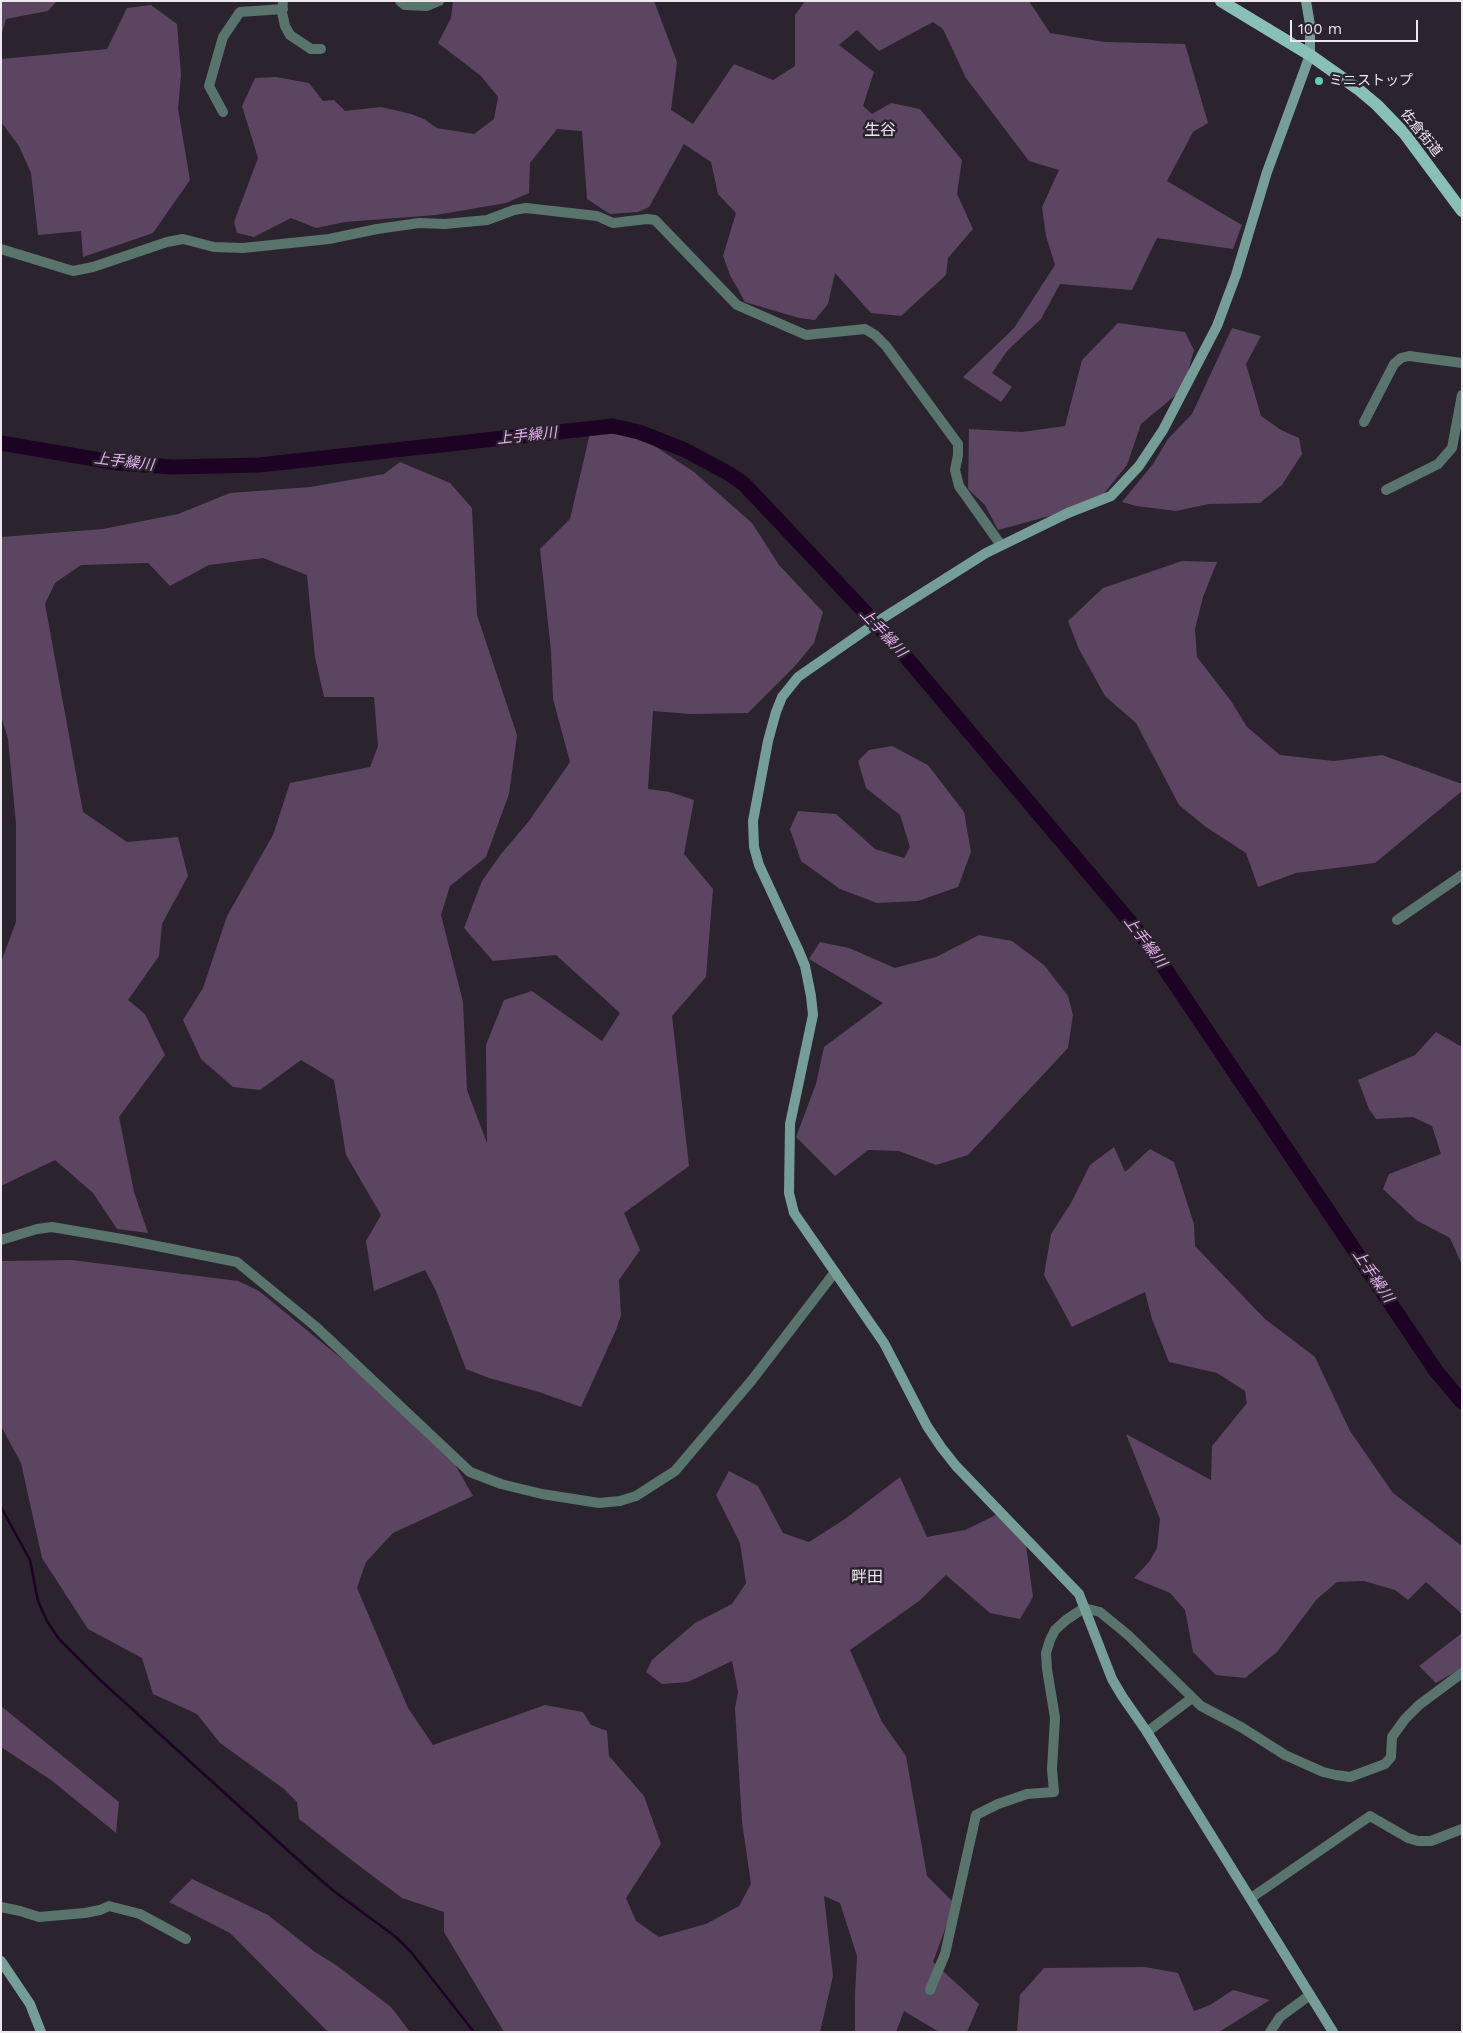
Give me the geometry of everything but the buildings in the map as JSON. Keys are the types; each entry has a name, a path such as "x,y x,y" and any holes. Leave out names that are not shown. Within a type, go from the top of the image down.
{"main road":[{"name":"佐倉街道","path":"1221,1 1310,55 1377,105 1404,134 1461,210"}],"street":[{"path":"400,1 405,5 427,6 440,1"},
{"path":"1306,1 1310,26 1310,55 1267,172 1236,275 1217,326 1163,430 1139,466 1112,496 1068,513 1001,545 882,619 798,677 782,697 776,712 768,741 753,821 754,847 759,864 805,966 812,1005 812,1015 790,1124 788,1176 790,1204 794,1214 884,1343 927,1426 941,1447 956,1466 1079,1594 1112,1680 1147,1732 1333,2032"},
{"path":"223,112 209,86 223,37 240,12 283,5 285,26 290,35 310,49 321,49"},
{"path":"1,249 73,271 93,267 167,242 183,239 214,247 244,248 329,239 419,223 445,224 487,220 514,210 526,208 597,216 613,223 646,219 655,220 737,305 806,335 865,329 875,335 886,346 958,444 955,470 960,486 1001,545"},
{"path":"1364,422 1394,364 1401,358 1409,356 1462,363"},
{"path":"1386,490 1438,464 1452,448 1462,395"},
{"path":"1397,920 1462,875"},
{"path":"1,1240 37,1229 52,1228 122,1239 237,1262 315,1326 470,1472 502,1484 542,1494 599,1503 620,1501 636,1496 675,1471 752,1380 835,1272"},
{"path":"930,1990 945,1954 954,1920 976,1815 998,1804 1027,1794 1054,1792 1052,1769 1055,1718 1046,1653 1055,1630 1084,1608 1100,1612 1128,1634 1192,1698 1212,1713 1241,1727 1285,1755 1323,1772 1350,1777 1385,1764 1391,1757 1392,1737 1405,1719 1418,1705 1462,1673"},
{"path":"1147,1732 1192,1698"},
{"path":"1251,1898 1370,1816 1408,1838 1418,1841 1432,1841 1462,1829"},
{"path":"1,1907 20,1910 39,1917 85,1913 109,1906 140,1914 186,1939"},
{"path":"1,1961 30,2004 41,2032"},
{"path":"1270,2032 1280,2018 1310,1995"}],"shaded area":[{"path":"1,1 57,1 48,11 6,19 1,36"},
{"path":"453,1 654,1 677,62 671,110 693,124 734,64 773,80 795,66 795,15 805,1 1029,1 1050,33 1105,42 1185,44 1208,123 1193,132 1167,181 1242,225 1233,249 1157,238 1132,290 1060,284 1041,319 1007,351 992,373 1012,387 1001,402 963,377 1014,328 1055,265 1046,236 1042,207 1059,170 1029,161 966,78 943,29 933,22 879,51 857,30 839,45 874,72 863,106 872,114 891,103 920,109 962,160 957,194 973,229 948,258 946,275 901,316 871,313 835,273 828,304 815,320 799,318 745,302 730,275 723,256 736,213 718,194 711,162 684,144 649,207 638,212 610,214 587,199 582,131 557,129 530,163 529,193 506,203 436,215 345,222 316,228 291,218 254,237 237,233 234,222 258,158 242,106 255,78 276,77 309,83 323,101 334,100 345,111 381,107 411,114 424,119 437,128 474,134 494,119 498,97 481,76 438,43 451,18"},
{"path":"151,5 177,24 181,75 178,109 190,180 153,233 83,257 81,231 38,235 31,173 19,146 1,122 1,59 107,49 127,8"},
{"path":"1118,323 1185,332 1194,350 1183,389 1141,424 1127,465 1102,496 1053,515 998,530 985,505 968,489 969,429 1022,432 1065,426 1082,360"},
{"path":"1232,328 1261,336 1246,364 1261,416 1281,430 1299,438 1302,454 1282,485 1260,503 1209,504 1176,511 1136,506 1122,502 1153,464 1168,439 1192,414"},
{"path":"590,433 638,435 694,472 752,523 779,565 823,612 814,643 795,666 748,713 690,714 653,711 648,789 670,792 694,800 684,854 713,889 706,977 672,1016 689,1166 624,1213 640,1250 619,1280 621,1315 581,1407 466,1369 436,1291 425,1270 374,1291 366,1241 381,1215 346,1155 334,1080 301,1060 260,1090 233,1087 201,1059 183,1020 203,988 227,916 273,835 290,783 370,767 378,746 374,697 324,697 315,657 307,575 263,558 209,565 170,586 148,563 81,565 55,583 45,604 83,812 127,842 178,837 188,876 162,924 159,956 128,1000 145,1014 165,1055 119,1117 134,1192 148,1233 117,1229 93,1193 55,1160 1,1186 1,962 16,922 16,824 8,739 1,716 1,537 103,529 178,514 230,493 310,487 384,474 400,462 450,483 472,508 477,615 517,735 509,794 486,857 450,886 441,915 463,1002 467,1090 487,1143 486,1045 504,1000 532,991 602,1041 620,1013 556,955 493,961 464,928 482,881 501,854 529,821 570,762 553,699 551,651 540,549 570,519"},
{"path":"1182,561 1217,562 1203,597 1195,629 1197,657 1231,701 1247,727 1280,755 1334,761 1382,755 1462,784 1462,791 1375,863 1296,873 1258,887 1246,853 1206,827 1179,805 1136,723 1105,696 1079,649 1068,621 1103,588"},
{"path":"892,746 928,765 964,812 971,852 958,887 918,901 877,903 840,889 801,861 790,829 798,811 836,814 875,849 904,858 910,847 900,815 866,788 858,761 869,750"},
{"path":"979,935 1012,941 1044,965 1068,996 1073,1015 1068,1048 968,1155 936,1165 899,1151 868,1150 835,1176 796,1137 816,1084 824,1047 883,1003 809,959 820,942 849,948 895,968 936,957"},
{"path":"1436,1032 1462,1047 1462,1265 1450,1238 1416,1220 1383,1189 1389,1174 1441,1154 1432,1126 1413,1117 1376,1119 1369,1109 1358,1080 1415,1055"},
{"path":"1114,1147 1125,1172 1150,1149 1174,1162 1194,1224 1195,1246 1265,1319 1315,1357 1350,1431 1393,1493 1462,1546 1462,1614 1426,1582 1408,1600 1395,1590 1364,1581 1337,1582 1317,1599 1277,1652 1245,1678 1216,1675 1193,1652 1185,1610 1170,1593 1134,1578 1149,1562 1157,1548 1160,1519 1126,1434 1211,1480 1212,1446 1247,1403 1245,1391 1217,1373 1169,1362 1152,1319 1145,1292 1072,1327 1044,1275 1051,1234 1071,1203 1090,1165"},
{"path":"72,1260 238,1281 259,1291 441,1440 473,1496 393,1533 366,1562 357,1588 408,1708 433,1745 545,1705 583,1712 591,1725 607,1731 609,1756 644,1796 661,1844 626,1898 636,1921 659,1937 706,1924 739,1906 751,1884 742,1822 735,1708 738,1692 732,1661 688,1682 662,1684 646,1672 652,1660 695,1623 732,1604 746,1583 740,1543 716,1495 729,1471 758,1486 783,1533 809,1542 845,1519 900,1477 927,1537 965,1530 996,1515 1019,1528 1025,1538 1033,1597 1020,1619 990,1613 946,1575 919,1601 850,1650 882,1722 906,1756 927,1876 952,1901 948,1921 933,1962 979,2004 967,2032 939,2032 904,2011 896,2032 855,2032 857,1956 840,1903 824,1896 833,1976 820,2032 504,2032 444,1932 444,1912 402,1898 299,1819 297,1802 284,1789 220,1743 197,1714 153,1694 142,1658 88,1629 42,1558 21,1463 1,1426 1,1261"},
{"path":"1462,1633 1462,1668 1436,1683 1419,1666"},
{"path":"1,1706 119,1802 116,1833 51,1780 1,1747"},
{"path":"192,1879 268,1915 391,2007 410,2032 328,2032 230,1933 169,1902"},
{"path":"1145,1967 1178,1973 1194,2011 1210,2005 1233,1990 1270,2000 1219,2032 1017,2032 1020,1995 1044,1968"}],"waterway":[{"name":"上手繰川","path":"1,443 118,463 173,467 259,465 613,426 639,432 685,450 728,473 744,484 895,644 1147,942 1436,1371 1462,1402"},
{"path":"1,1507 30,1560 38,1601 47,1621 59,1639 99,1679 315,1875 396,1937 411,1952 474,2032"}],"place":[{"name":"ミニストップ","path":"1319,81"}],"district":[{"name":"生谷","path":"880,130"},
{"name":"畔田","path":"867,1577"}]}
